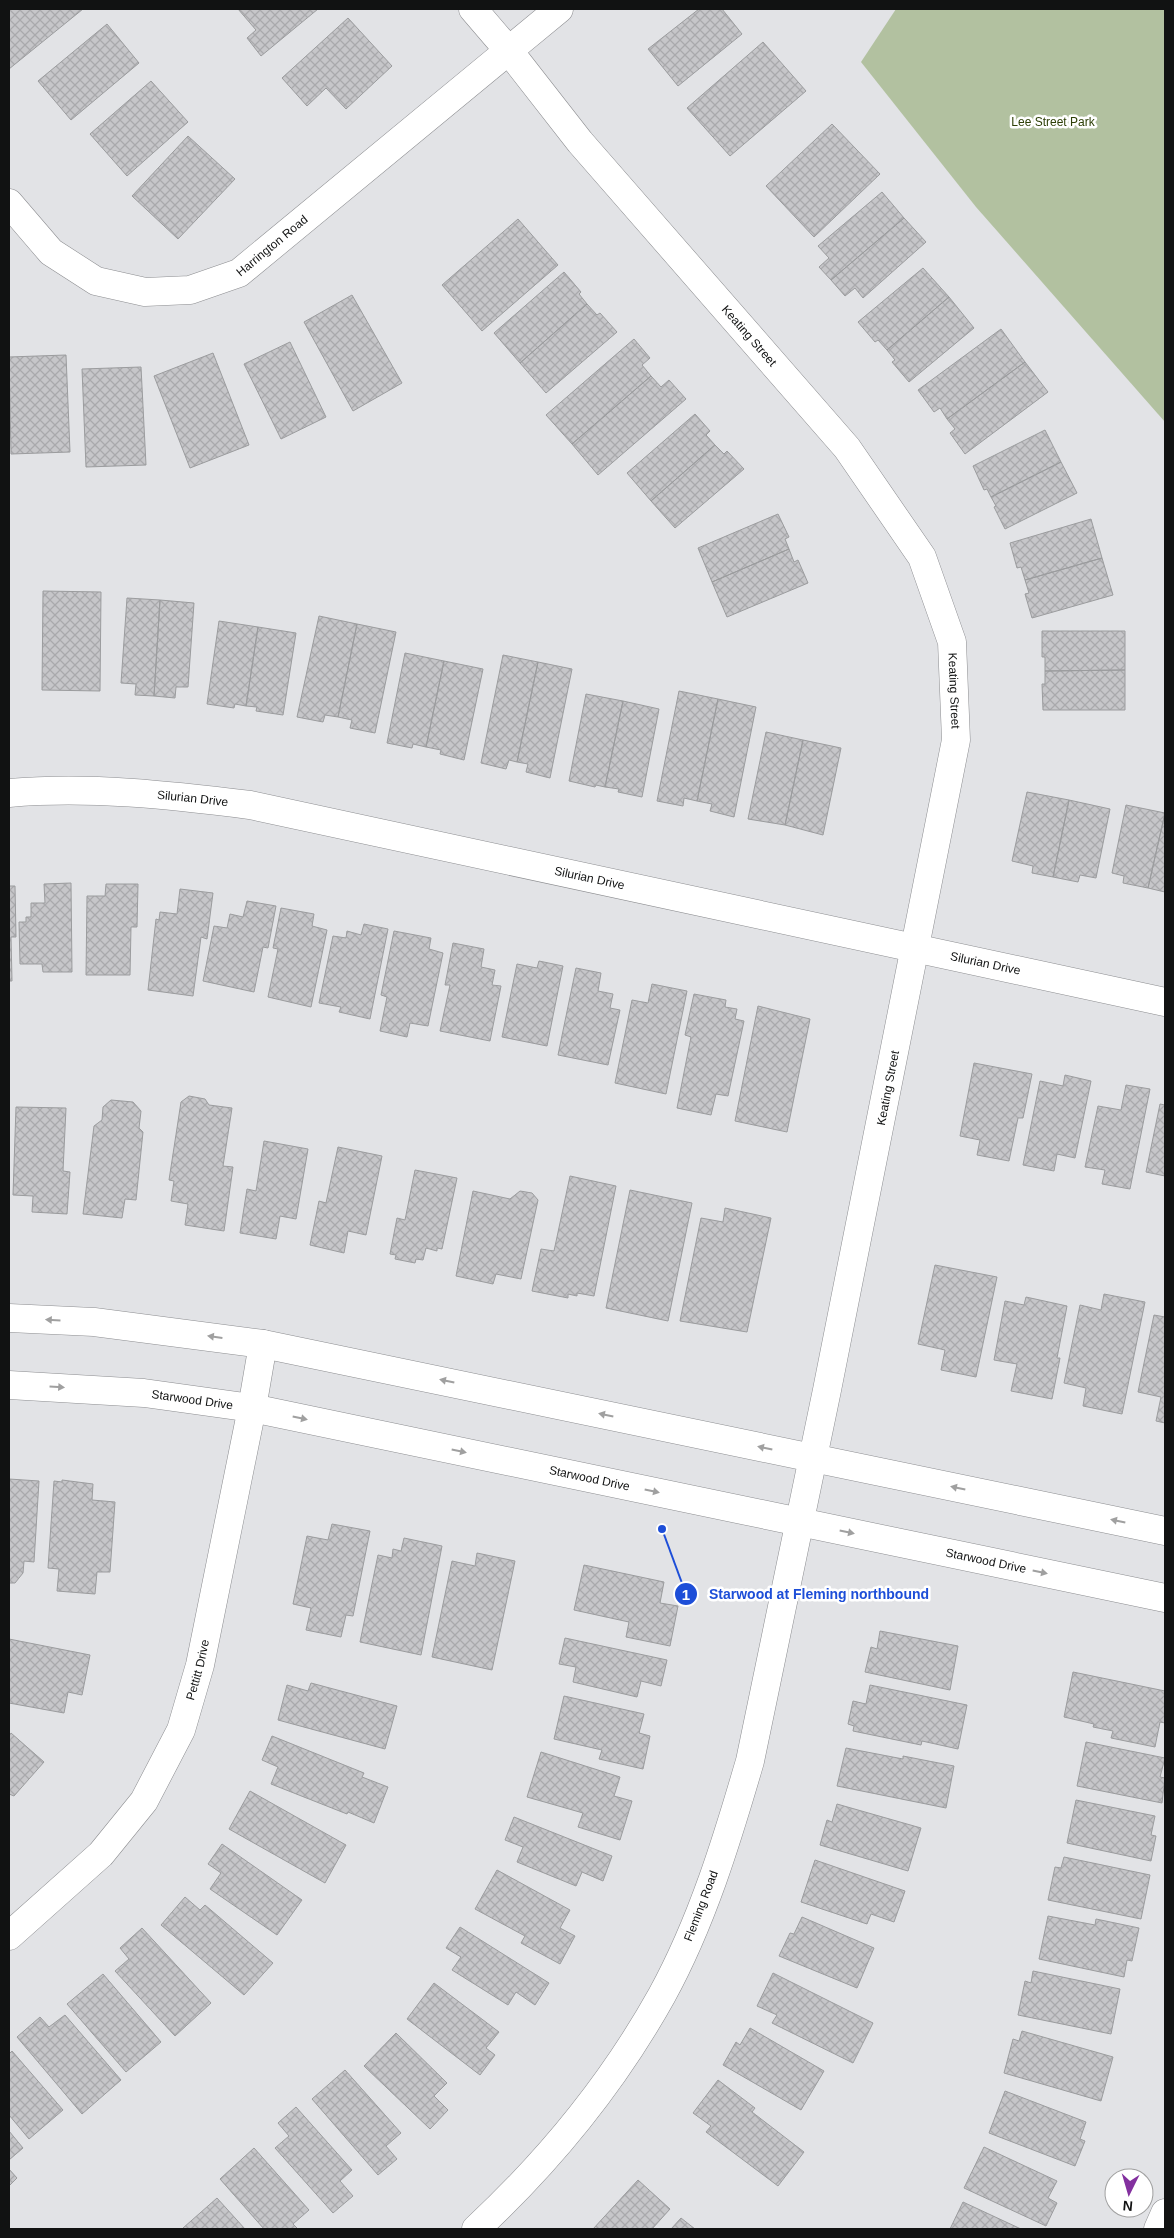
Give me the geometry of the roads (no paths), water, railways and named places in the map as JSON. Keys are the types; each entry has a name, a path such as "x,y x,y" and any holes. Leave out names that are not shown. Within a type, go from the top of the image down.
{"street":[{"name":"Keating Street","path":"473,9 509,51 580,142 847,448 922,557 952,642 956,740 799,1522"},
{"name":"Harrington Road","path":"9,203 51,252 96,281 145,292 190,290 239,273 559,9"},
{"name":"Silurian Drive","path":"9,792 47,789 165,794 250,805 914,950 1165,1002"},
{"path":"9,1318 94,1322 263,1344 1165,1531"},
{"name":"Pettitt Drive","path":"9,1936 101,1854 144,1801 181,1730 200,1665 252,1408 263,1344"},
{"name":"Starwood Drive","path":"9,1385 144,1393 252,1408 1165,1598"},
{"name":"Fleming Road","path":"476,2229 574,2127 612,2074 662,1995 689,1937 733,1819 750,1760 799,1522"},
{"path":"1158,2229 1165,2213"}],"place":[{"name":"Starwood at Fleming northbound","path":"662,1529"}],"park label":[{"name":"Lee Street Park","path":"1053,122"}]}
